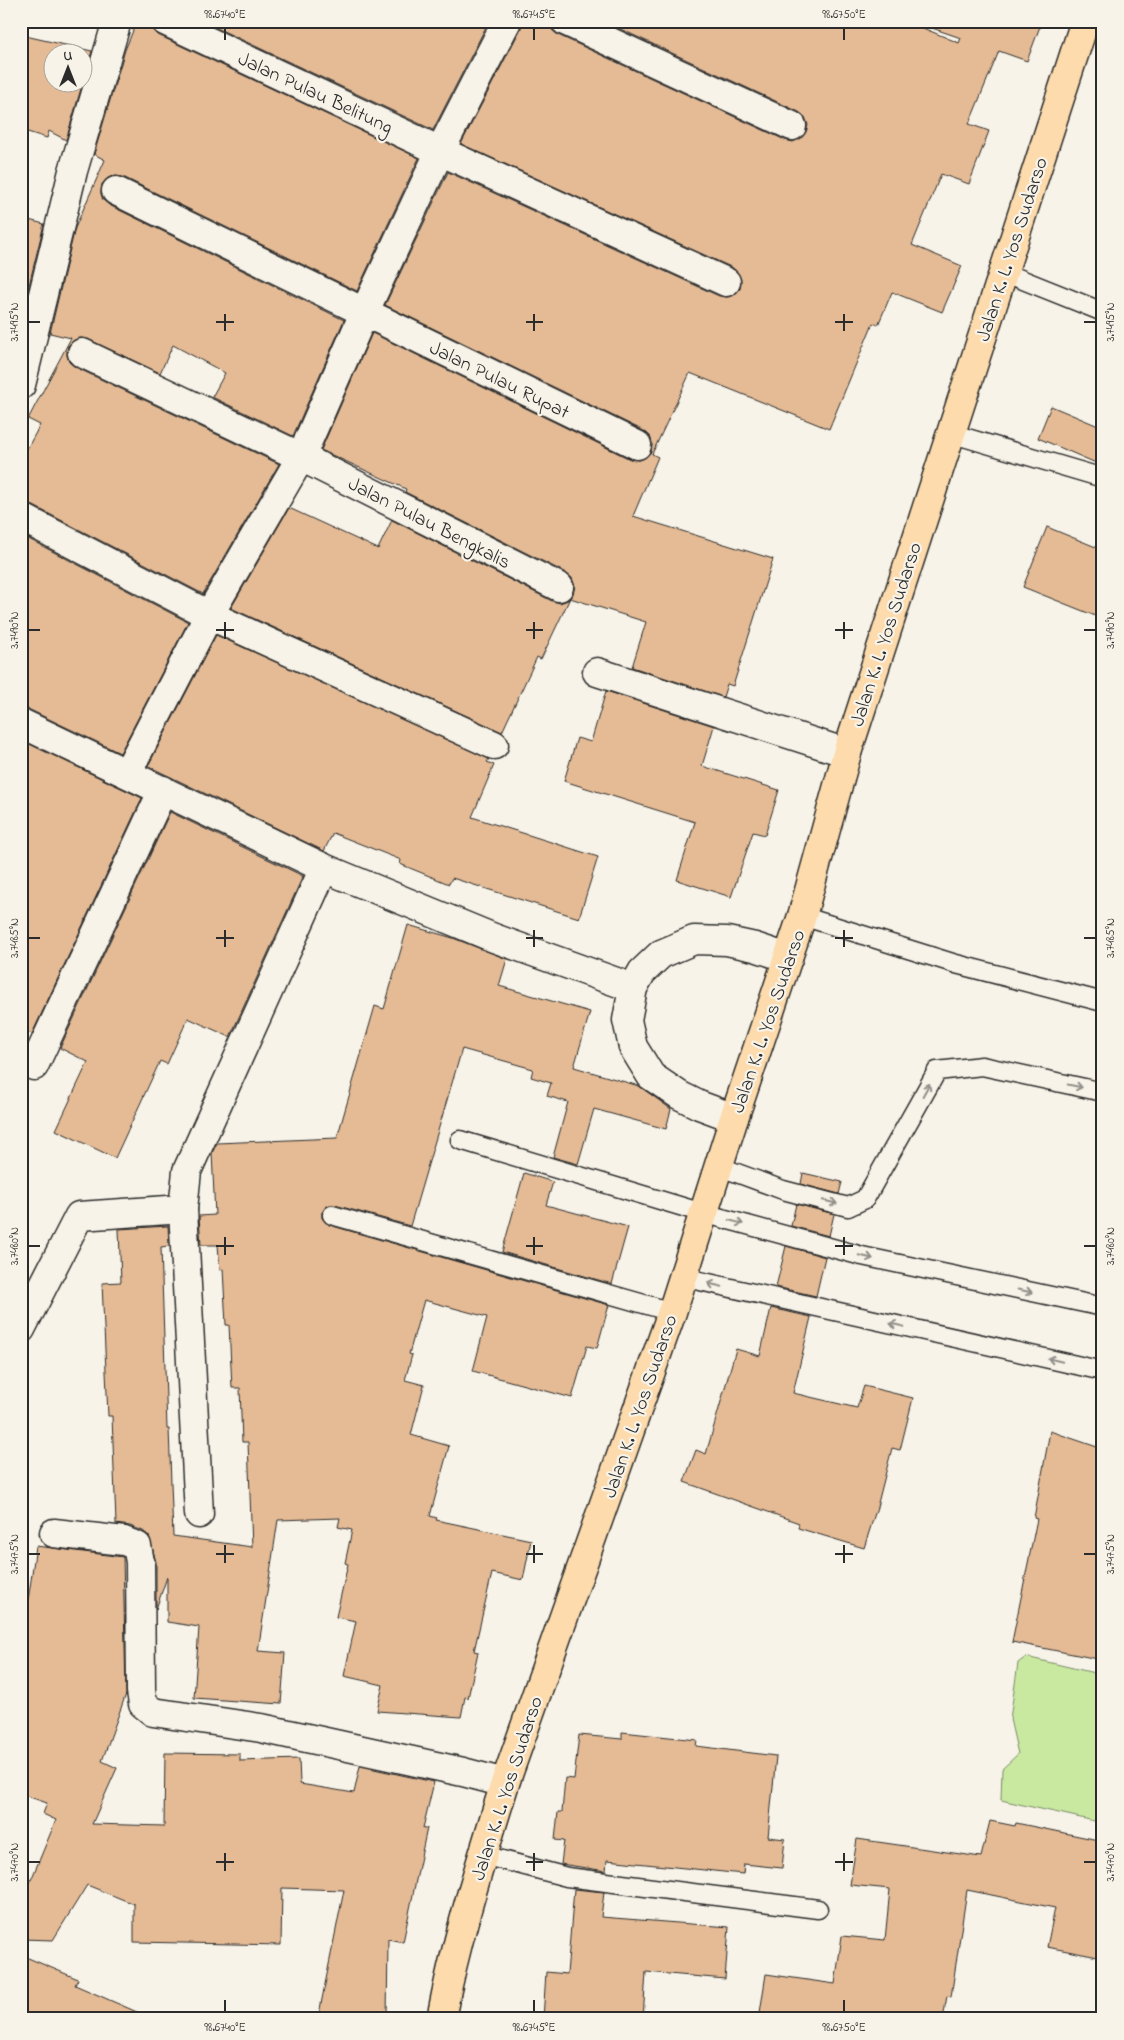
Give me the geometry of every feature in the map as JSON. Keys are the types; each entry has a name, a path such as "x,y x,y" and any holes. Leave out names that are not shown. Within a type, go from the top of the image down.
{"highway":[{"name":"Jalan K. L. Yos Sudarso","path":"441,2019 457,1945 482,1855 505,1783 672,1312 718,1166 802,916 847,753 1084,21"}],"street":[{"path":"21,385 73,171 117,21"},
{"name":"Jalan Pulau Belitung","path":"165,21 726,282"},
{"path":"127,773 209,615 301,457 364,313 440,150 507,21"},
{"path":"564,21 792,126"},
{"name":"Jalan Pulau Rupat","path":"116,190 637,445"},
{"name":"Jalan Pulau Bengkalis","path":"82,353 301,457 559,587"},
{"path":"21,517 209,615 494,746"},
{"path":"597,672 847,753"},
{"path":"21,722 324,868 494,938 634,988"},
{"path":"34,1066 163,790"},
{"path":"198,1514 183,1209 187,1171 324,868"},
{"path":"734,1118 699,1105 679,1095 651,1076 633,1047 627,1020 634,988 642,972 661,954 694,940 727,941 755,947 788,958"},
{"path":"21,1329 79,1216 183,1209"},
{"path":"54,1533 124,1541 137,1546 140,1562 141,1691 144,1704 153,1712 261,1728 505,1783"}],"lane":[{"path":"1004,272 1103,312"},
{"path":"950,433 1103,478"},
{"path":"802,916 956,964 1103,1002"},
{"path":"718,1166 783,1190 848,1207 865,1199 937,1071 982,1066 1103,1092"},
{"path":"460,1140 703,1213 862,1256 1103,1307"},
{"path":"332,1215 672,1312"},
{"path":"682,1277 1103,1371"},
{"path":"482,1855 567,1877 818,1909"}],"green space":[{"path":"1026,1657 1103,1675 1103,1823 1001,1800 1002,1769 1018,1754 1010,1719 1018,1663"}],"building":[{"path":"137,21 150,21 152,29 158,35 419,158 357,291 123,177 114,176 108,178 102,184 101,193 103,200 109,205 344,320 293,436 212,397 225,373 173,345 160,373 88,339 80,338 74,340 68,346 67,355 69,362 75,367 279,464 203,594 28,503 21,502 21,460 40,425 28,419 71,338 50,333 75,228 105,160 94,154 125,50"},
{"path":"202,21 489,21 433,130"},
{"path":"522,21 550,21 552,30 558,35 793,142 801,138 806,132 808,125 805,117 799,112 603,21 906,21 959,43 961,38 926,26 927,21 1042,21 1027,61 999,51 969,124 989,131 969,184 941,174 912,245 962,266 942,312 892,292 878,325 873,323 829,429 690,373 652,454 658,457 633,516 773,559 733,686 727,684 723,697 632,667 646,622 570,598 541,659 537,657 502,732 231,608 289,508 378,549 392,520 552,601 560,603 568,600 573,594 575,586 572,578 566,573 405,492 406,489 321,450 372,333 630,459 639,460 645,458 651,452 652,443 650,436 644,431 385,305 448,172 719,296 728,297 740,289 741,280 733,268 461,144 521,28"},
{"path":"21,35 52,42 42,42 42,92 80,92 66,140 49,131 47,138 21,130"},
{"path":"21,218 44,224 21,318"},
{"path":"1051,406 1103,428 1103,466 1038,438"},
{"path":"1047,527 1103,550 1103,619 1023,587"},
{"path":"21,535 188,622 120,753 28,709 21,708"},
{"path":"216,635 489,759 487,762 494,765 472,817 598,857 579,918 452,878 449,884 400,864 401,860 333,833 324,851 148,766"},
{"path":"606,691 714,726 702,766 779,790 765,835 753,832 731,897 677,880 695,822 564,781 577,738 591,742"},
{"path":"21,740 142,798 32,1034 21,1029"},
{"path":"170,812 303,876 230,1037 188,1018 167,1064 160,1061 115,1158 56,1130 88,1062 60,1048"},
{"path":"408,925 453,938 507,959 499,986 590,1012 574,1067 639,1086 671,1109 666,1129 594,1109 578,1164 553,1157 568,1102 547,1096 551,1083 531,1077 533,1069 462,1049 410,1226 335,1205 329,1205 322,1212 322,1218 329,1225 609,1305 597,1348 587,1346 572,1398 473,1371 487,1317 424,1300 409,1354 412,1355 405,1380 424,1385 411,1435 449,1446 430,1516 437,1518 436,1520 531,1540 523,1580 492,1573 474,1651 478,1652 468,1698 465,1697 461,1717 377,1711 383,1685 344,1676 356,1621 336,1617 348,1564 345,1563 352,1530 338,1527 340,1518 278,1520 258,1651 285,1653 281,1704 194,1698 199,1627 167,1622 167,1577 156,1609 156,1562 149,1536 143,1531 130,1526 116,1524 112,1416 108,1416 102,1283 121,1282 119,1229 168,1226 169,1246 161,1247 167,1429 169,1429 173,1536 252,1547 248,1442 242,1442 240,1388 232,1388 229,1325 226,1325 223,1269 220,1270 218,1245 201,1245 199,1216 215,1215 212,1153 217,1143 337,1138 375,1006 384,1009"},
{"path":"524,1173 553,1182 546,1205 628,1227 612,1284 502,1252"},
{"path":"803,1173 842,1182 839,1194 801,1184"},
{"path":"796,1204 834,1214 829,1236 791,1226"},
{"path":"786,1246 825,1257 816,1296 776,1287"},
{"path":"771,1308 811,1317 793,1393 857,1408 864,1386 913,1398 900,1450 892,1448 864,1548 798,1528 799,1523 684,1482 696,1450 706,1454 736,1349 760,1356"},
{"path":"1050,1431 1103,1449 1103,1660 1012,1642 1037,1519 1034,1518"},
{"path":"36,1546 123,1557 126,1694 102,1761 117,1768 92,1824 164,1826 165,1753 240,1754 240,1761 299,1759 300,1784 354,1793 360,1766 434,1782 423,1828 427,1828 403,1942 388,1939 387,2019 318,2019 344,1890 282,1888 281,1945 134,1942 134,1904 87,1885 53,1940 21,1939 21,1881 29,1885 56,1820 43,1814 47,1803 21,1794 21,1600 28,1601"},
{"path":"622,1732 697,1740 696,1746 776,1756 768,1837 785,1839 782,1868 744,1864 743,1874 607,1860 606,1871 561,1864 564,1841 555,1840 558,1812 562,1812 565,1778 574,1779 579,1735 622,1739"},
{"path":"990,1821 1015,1826 1016,1823 1103,1841 1103,1958 1047,1947 1055,1908 967,1890 951,1997 947,1996 943,2019 759,2019 766,1974 835,1984 842,1936 885,1940 890,1889 850,1885 857,1839 981,1857"},
{"path":"574,1889 604,1892 601,1917 729,1927 725,1979 646,1972 643,2019 543,2019 546,1972 567,1974"},
{"path":"21,1955 78,1979 75,1985 153,2019 21,2019"}]}
